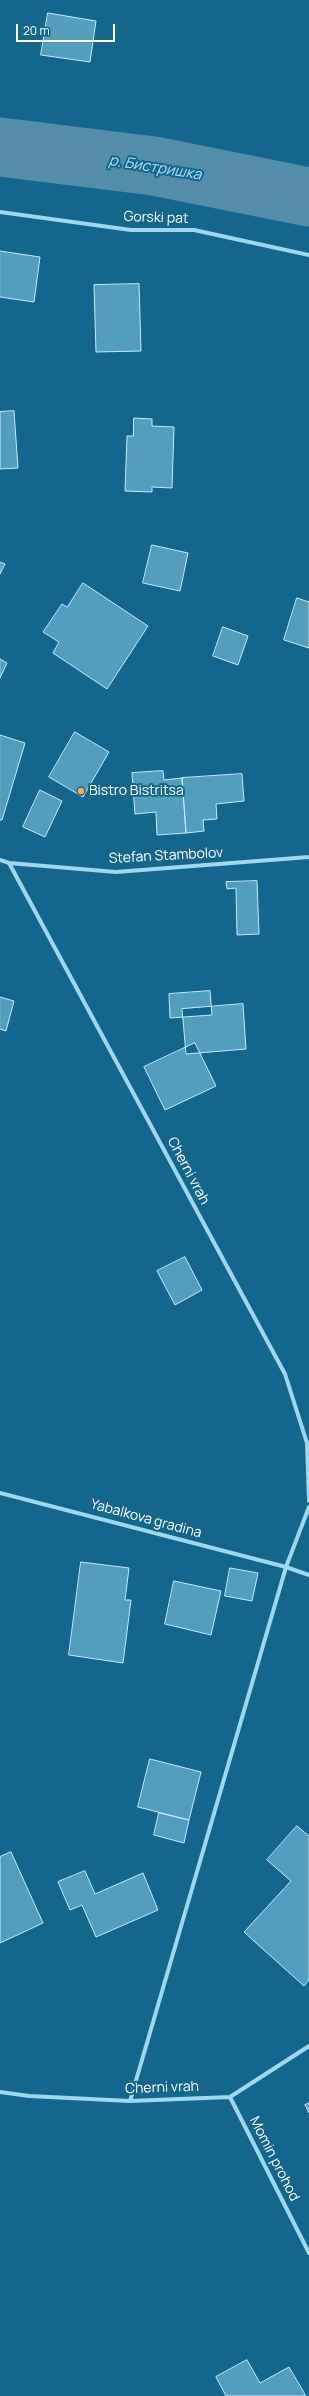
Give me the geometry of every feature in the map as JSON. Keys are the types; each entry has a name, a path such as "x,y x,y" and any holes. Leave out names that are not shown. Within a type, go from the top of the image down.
{"street":[{"name":"Gorski pat","path":"0,212 131,230 194,230 309,255"},
{"name":"Stefan Stambolov","path":"0,860 9,863 116,872 309,857"},
{"name":"Cherni vrah","path":"9,863 285,1374 307,1443 309,1502"},
{"name":"Yabalkova gradina","path":"0,1493 286,1567"},
{"path":"130,2101 286,1567 309,1507"},
{"path":"286,1567 309,1575"},
{"path":"230,2097 309,2046"},
{"name":"Cherni vrah","path":"0,2092 29,2096 130,2101 230,2097"},
{"name":"Momin prohod","path":"230,2097 309,2253"}],"building":[{"path":"48,13 96,21 90,62 41,55"},
{"path":"0,251 40,257 34,302 0,297"},
{"path":"139,284 141,351 96,352 94,285"},
{"path":"14,411 18,468 0,469 0,412"},
{"path":"134,418 152,419 152,426 174,427 172,488 152,487 152,492 125,491 127,436 133,436"},
{"path":"152,545 188,553 180,591 143,583"},
{"path":"0,562 5,564 0,574"},
{"path":"83,583 148,626 107,689 53,653 59,642 43,632 62,604 67,607"},
{"path":"297,598 309,602 309,648 284,640"},
{"path":"223,627 248,636 238,665 213,656"},
{"path":"0,659 7,663 0,678"},
{"path":"75,732 109,752 83,797 49,777"},
{"path":"0,735 25,743 2,820 0,820"},
{"path":"163,771 164,780 182,778 186,833 157,835 156,812 135,814 132,773"},
{"path":"242,774 244,801 216,804 217,819 203,820 204,831 186,833 182,778"},
{"path":"40,790 62,801 45,837 23,827"},
{"path":"257,881 259,934 237,935 236,888 227,889 226,882"},
{"path":"210,991 212,1015 170,1018 169,994"},
{"path":"0,997 14,1001 6,1031 0,1029"},
{"path":"243,1004 246,1049 186,1054 182,1009"},
{"path":"195,1043 216,1086 165,1110 144,1067"},
{"path":"185,1257 202,1290 175,1305 157,1271"},
{"path":"81,1562 129,1568 125,1600 131,1600 123,1663 69,1655"},
{"path":"230,1568 258,1573 252,1601 225,1596"},
{"path":"174,1581 221,1591 211,1635 165,1624"},
{"path":"150,1759 201,1772 189,1820 138,1807"},
{"path":"159,1813 189,1820 184,1843 154,1835"},
{"path":"297,1826 309,1836 309,1980 304,1986 244,1932 291,1881 267,1860"},
{"path":"11,1852 43,1923 0,1943 0,1857"},
{"path":"85,1871 95,1894 143,1873 158,1910 96,1937 82,1905 70,1910 58,1882"},
{"path":"309,2103 309,2113 305,2105"},
{"path":"247,2360 260,2383 289,2367 306,2396 226,2396 216,2377"}],"waterway":[{"name":"р. Бистришка","path":"0,147 154,166 309,197"}],"place":[{"name":"Bistro Bistritsa","path":"81,791"}]}
